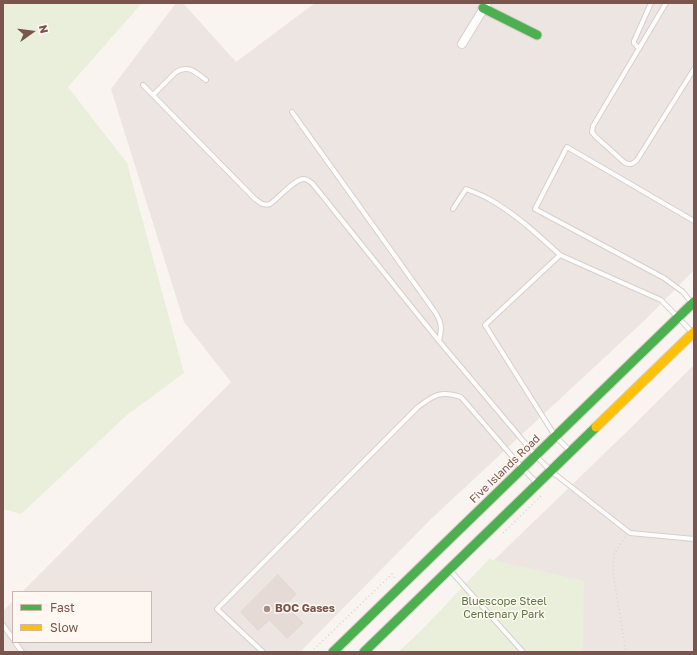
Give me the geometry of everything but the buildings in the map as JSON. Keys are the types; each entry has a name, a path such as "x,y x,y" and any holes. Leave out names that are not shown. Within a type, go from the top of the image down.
{"main road":[{"path":"485,6 536,35"},
{"name":"Five Islands Road","path":"333,652 694,304"},
{"path":"364,652 694,333"}],"street":[{"path":"462,44 485,6"}],"lane":[{"path":"639,49 634,41 651,3"},
{"path":"666,3 592,126 594,136 625,163 634,163 638,160 694,69"},
{"path":"153,95 176,72 181,69 186,68 191,70 206,80"},
{"path":"143,85 262,204 270,204 300,180 304,179 312,183 439,341 536,456 551,471 630,533 694,539"},
{"path":"292,112 439,318 442,331 439,341"},
{"path":"694,221 567,147 535,209 664,278 683,292 694,304"},
{"path":"453,209 466,189 488,198 526,224 560,255 661,300 694,333"},
{"path":"560,255 485,325 556,436 571,452"},
{"path":"263,652 217,609 418,407 430,398 441,393 451,393 461,397 523,469 538,484"},
{"path":"450,569 523,652"},
{"path":"3,625 12,638"},
{"path":"16,643 22,652"}],"path":[{"path":"626,652 613,572 614,554 624,538 630,533"},
{"path":"312,652 392,574 397,580"}],"shaded area":[{"path":"176,3 183,3 236,62 315,3 694,3 694,270 647,318 431,519 300,652 4,652 3,611 12,602 12,643 152,643 152,591 23,591 231,382 184,322 111,89"},
{"path":"694,365 694,652 399,652 642,417"}],"green space":[{"path":"3,3 142,3 68,87 127,163 184,373 127,415 21,514 3,509"},
{"name":"Bluescope Steel Centenary Park","path":"489,559 584,581 583,652 401,652"}],"traffic: fast":[{"path":"483,8 537,35"},
{"path":"333,652 694,302"},
{"path":"364,652 596,427"}],"traffic: slow":[{"path":"596,427 694,332"}],"place":[{"name":"BOC Gases","path":"267,609"}]}
